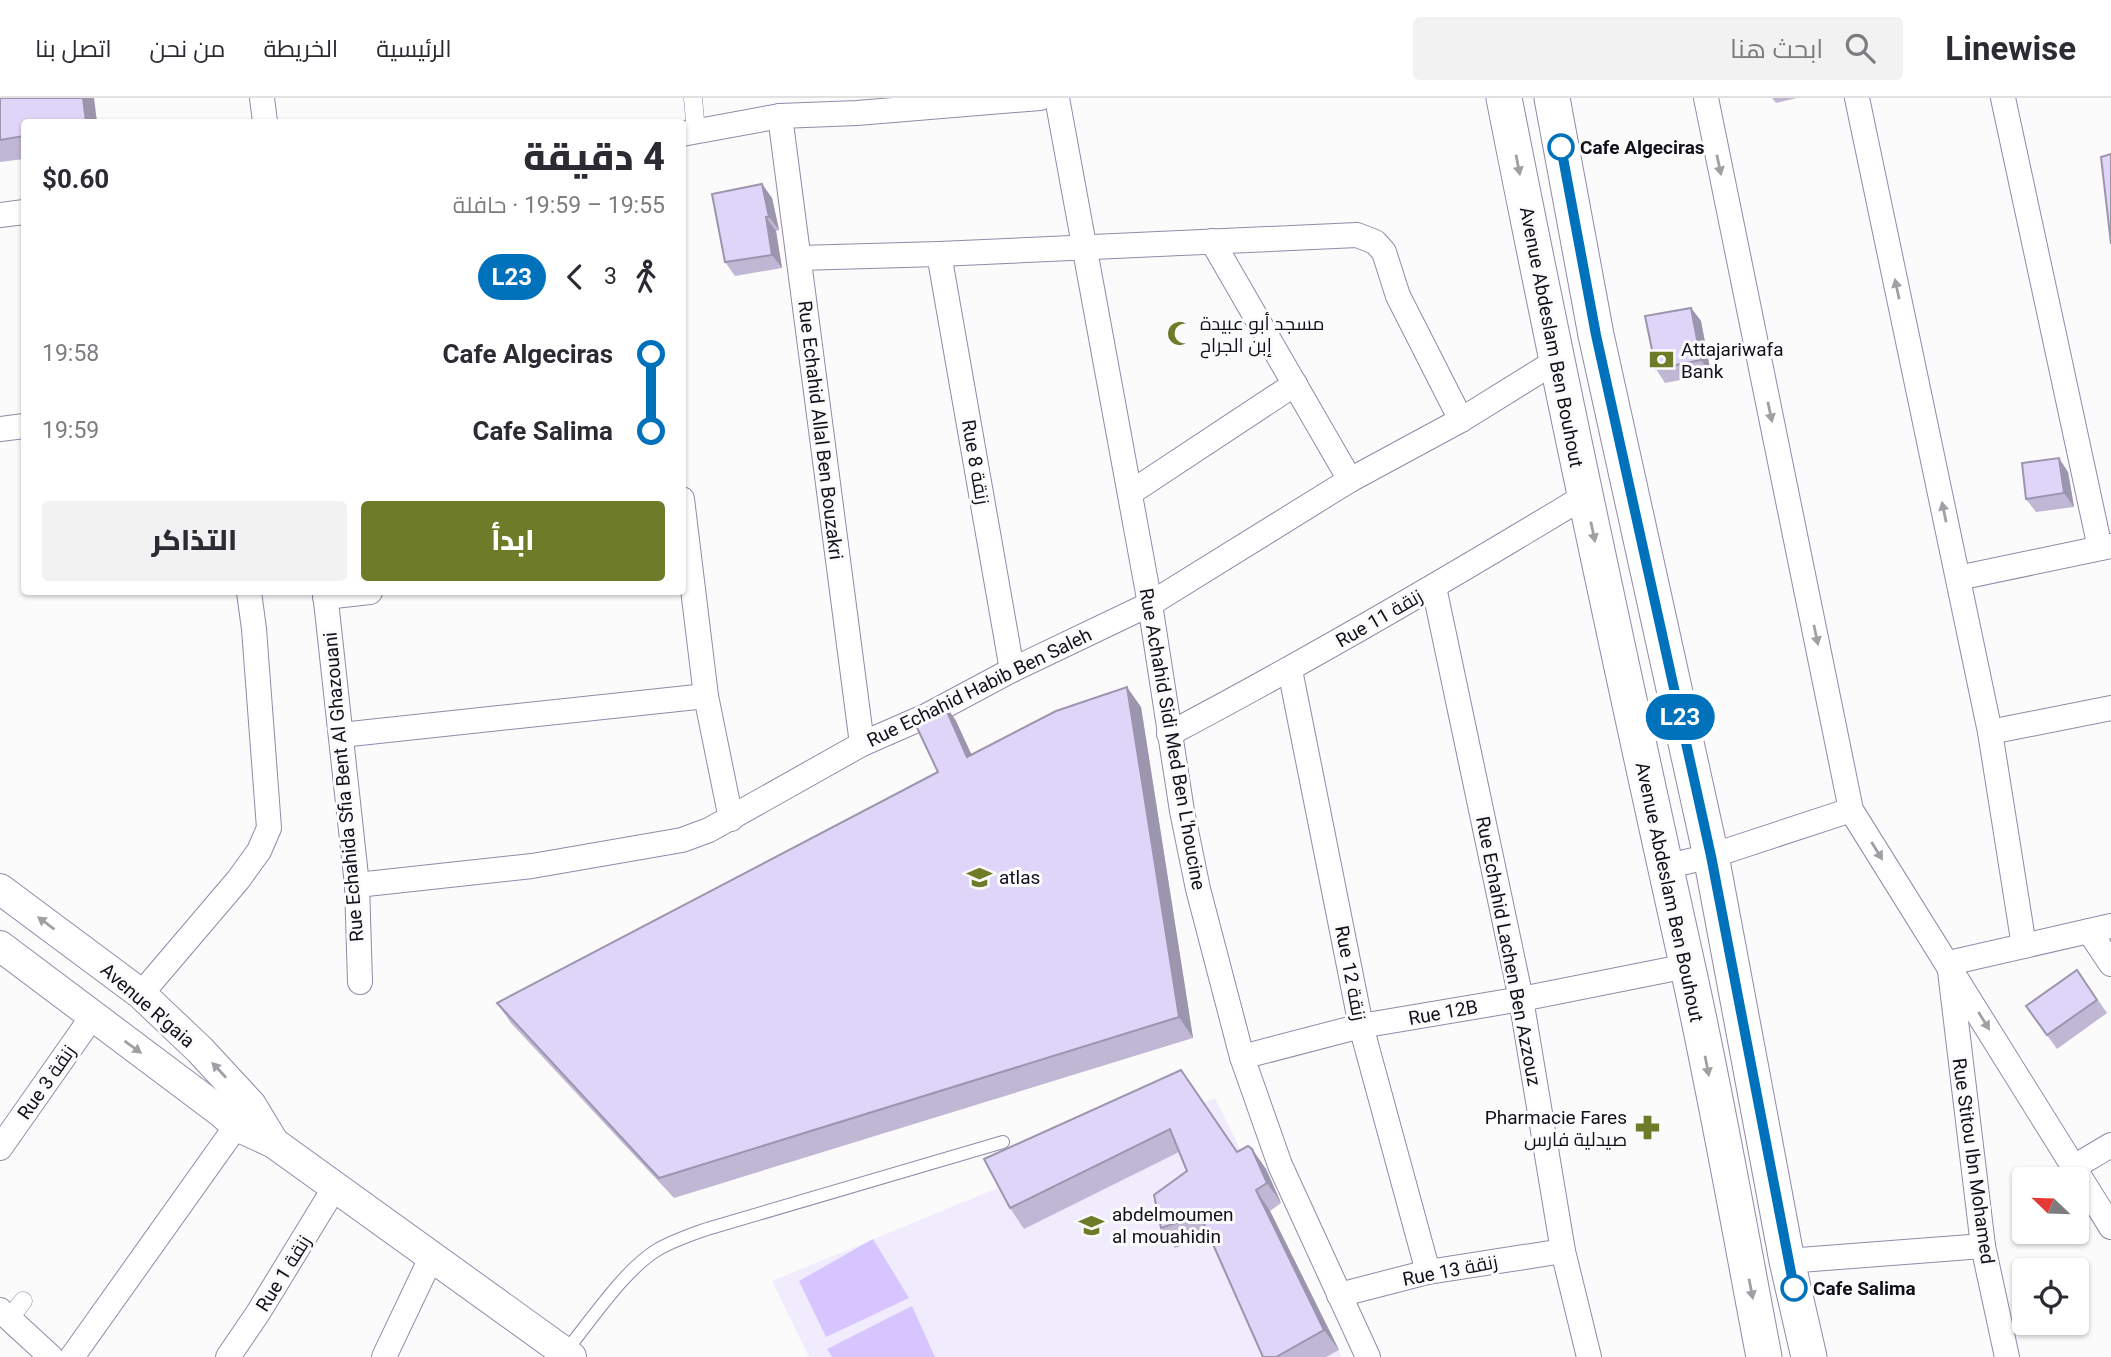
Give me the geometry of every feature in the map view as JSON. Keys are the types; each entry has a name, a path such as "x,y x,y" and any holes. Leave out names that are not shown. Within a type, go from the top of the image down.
{"main road":[{"name":"Avenue Abdeslam Ben Bouhout","path":"1504,98 1556,361 1687,966 1765,1357"},
{"path":"1552,98 1596,335 1711,856 1787,1261 1809,1357"}],"street":[{"path":"262,98 265,119"},
{"path":"693,98 689,133 857,105 1040,98"},
{"name":"Rue Achahid Sidi Med Ben L'houcine","path":"1057,98 1150,604 1169,734 1199,889 1242,1057 1280,1166 1368,1357"},
{"path":"1706,98 1852,810 2074,1167 2111,1144"},
{"path":"1857,98 1990,732 2024,946"},
{"path":"1958,578 2106,547 2003,98"},
{"name":"Rue Echahid Allal Ben Bouzakri","path":"780,116 862,744"},
{"path":"0,215 21,212"},
{"path":"799,258 1357,235 1375,242 1384,253 1398,296 1461,420"},
{"path":"1212,241 1350,480"},
{"name":"Rue 8 زنقة","path":"939,254 1013,670"},
{"name":"Rue Echahid Habib Ben Saleh","path":"357,884 531,866 682,839 709,830 862,744 926,716 1013,670 1150,604 1350,480 1461,420 1556,361"},
{"path":"1130,493 1295,384"},
{"path":"0,429 21,426"},
{"name":"Rue 11 زنقة","path":"1169,734 1290,670 1585,496"},
{"path":"686,551 706,696 732,819"},
{"name":"Rue Echahid Lachen Ben Azzouz","path":"1434,587 1521,999 1563,1251 1589,1357"},
{"path":"141,994 238,880 259,851 269,828 254,629 248,595"},
{"name":"Rue Echahida Sfia Bent Al Ghazouani","path":"325,595 357,884 360,982"},
{"name":"Rue 12 زنقة","path":"1290,670 1361,1026 1428,1272"},
{"path":"341,735 706,696"},
{"path":"1990,732 2111,708"},
{"path":"1664,867 1711,856 1852,810"},
{"name":"Avenue R'gaia","path":"0,889 141,994 200,1050 244,1116 274,1143 568,1355"},
{"path":"1949,963 2100,928 2111,964"},
{"name":"Avenue R'gaia","path":"0,946 221,1112 244,1116"},
{"name":"Rue Stitou Ibn Mohamed","path":"1949,963 1983,1246 2007,1357"},
{"name":"Rue 12B","path":"1242,1057 1361,1026 1521,999 1687,966"},
{"name":"Rue 3 زنقة","path":"1,1144 92,1017"},
{"path":"72,1357 244,1116"},
{"name":"Rue 1 زنقة","path":"228,1357 335,1187"},
{"path":"2090,1193 2111,1227"},
{"path":"1787,1261 1983,1246"},
{"name":"Rue 13 زنقة","path":"1339,1295 1428,1272 1563,1251"},
{"path":"384,1357 431,1258"},
{"path":"11,1310 51,1357"}],"lane":[{"path":"568,1355 632,1272 654,1252 676,1241 707,1229 1003,1142"}],"shaded area":[{"name":"abdelmoumen al mouahidin","path":"1215,1098 1342,1357 809,1357 772,1281"},
{"path":"873,1239 909,1298 826,1337 799,1281"},
{"path":"912,1306 935,1357 832,1357 827,1349"}],"building":[{"path":"0,98 83,98 86,119 21,119 21,136 0,140"},
{"path":"2111,154 2111,244 2101,157"},
{"path":"762,184 769,217 766,217 772,255 725,262 712,194"},
{"path":"1691,308 1701,360 1656,369 1645,316"},
{"path":"2059,458 2064,493 2026,499 2022,463"},
{"name":"atlas","path":"1127,687 1179,1017 659,1178 497,1003 938,772 911,715 942,700 967,757 1056,711"},
{"path":"2077,970 2097,1000 2047,1035 2026,1006"},
{"name":"abdelmoumen al mouahidin","path":"1181,1070 1237,1152 1248,1146 1252,1149 1267,1183 1256,1190 1324,1330 1276,1357 1263,1357 1200,1215 1161,1228 1154,1195 1187,1171 1170,1129 1010,1208 984,1159"}],"bus line":[{"name":"L23","path":"1561,147 1596,335 1711,856 1794,1288"}],"place":[{"name":"Cafe Algeciras","path":"1561,147"},
{"name":"مسجد أبو عبيدة إبن الجراح","path":"1180,334"},
{"name":"Attajariwafa Bank","path":"1661,360"},
{"name":"atlas","path":"979,877"},
{"name":"Pharmacie Fares صيدلية فارس","path":"1647,1128"},
{"name":"abdelmoumen al mouahidin","path":"1092,1225"},
{"name":"Cafe Salima","path":"1794,1288"}]}
